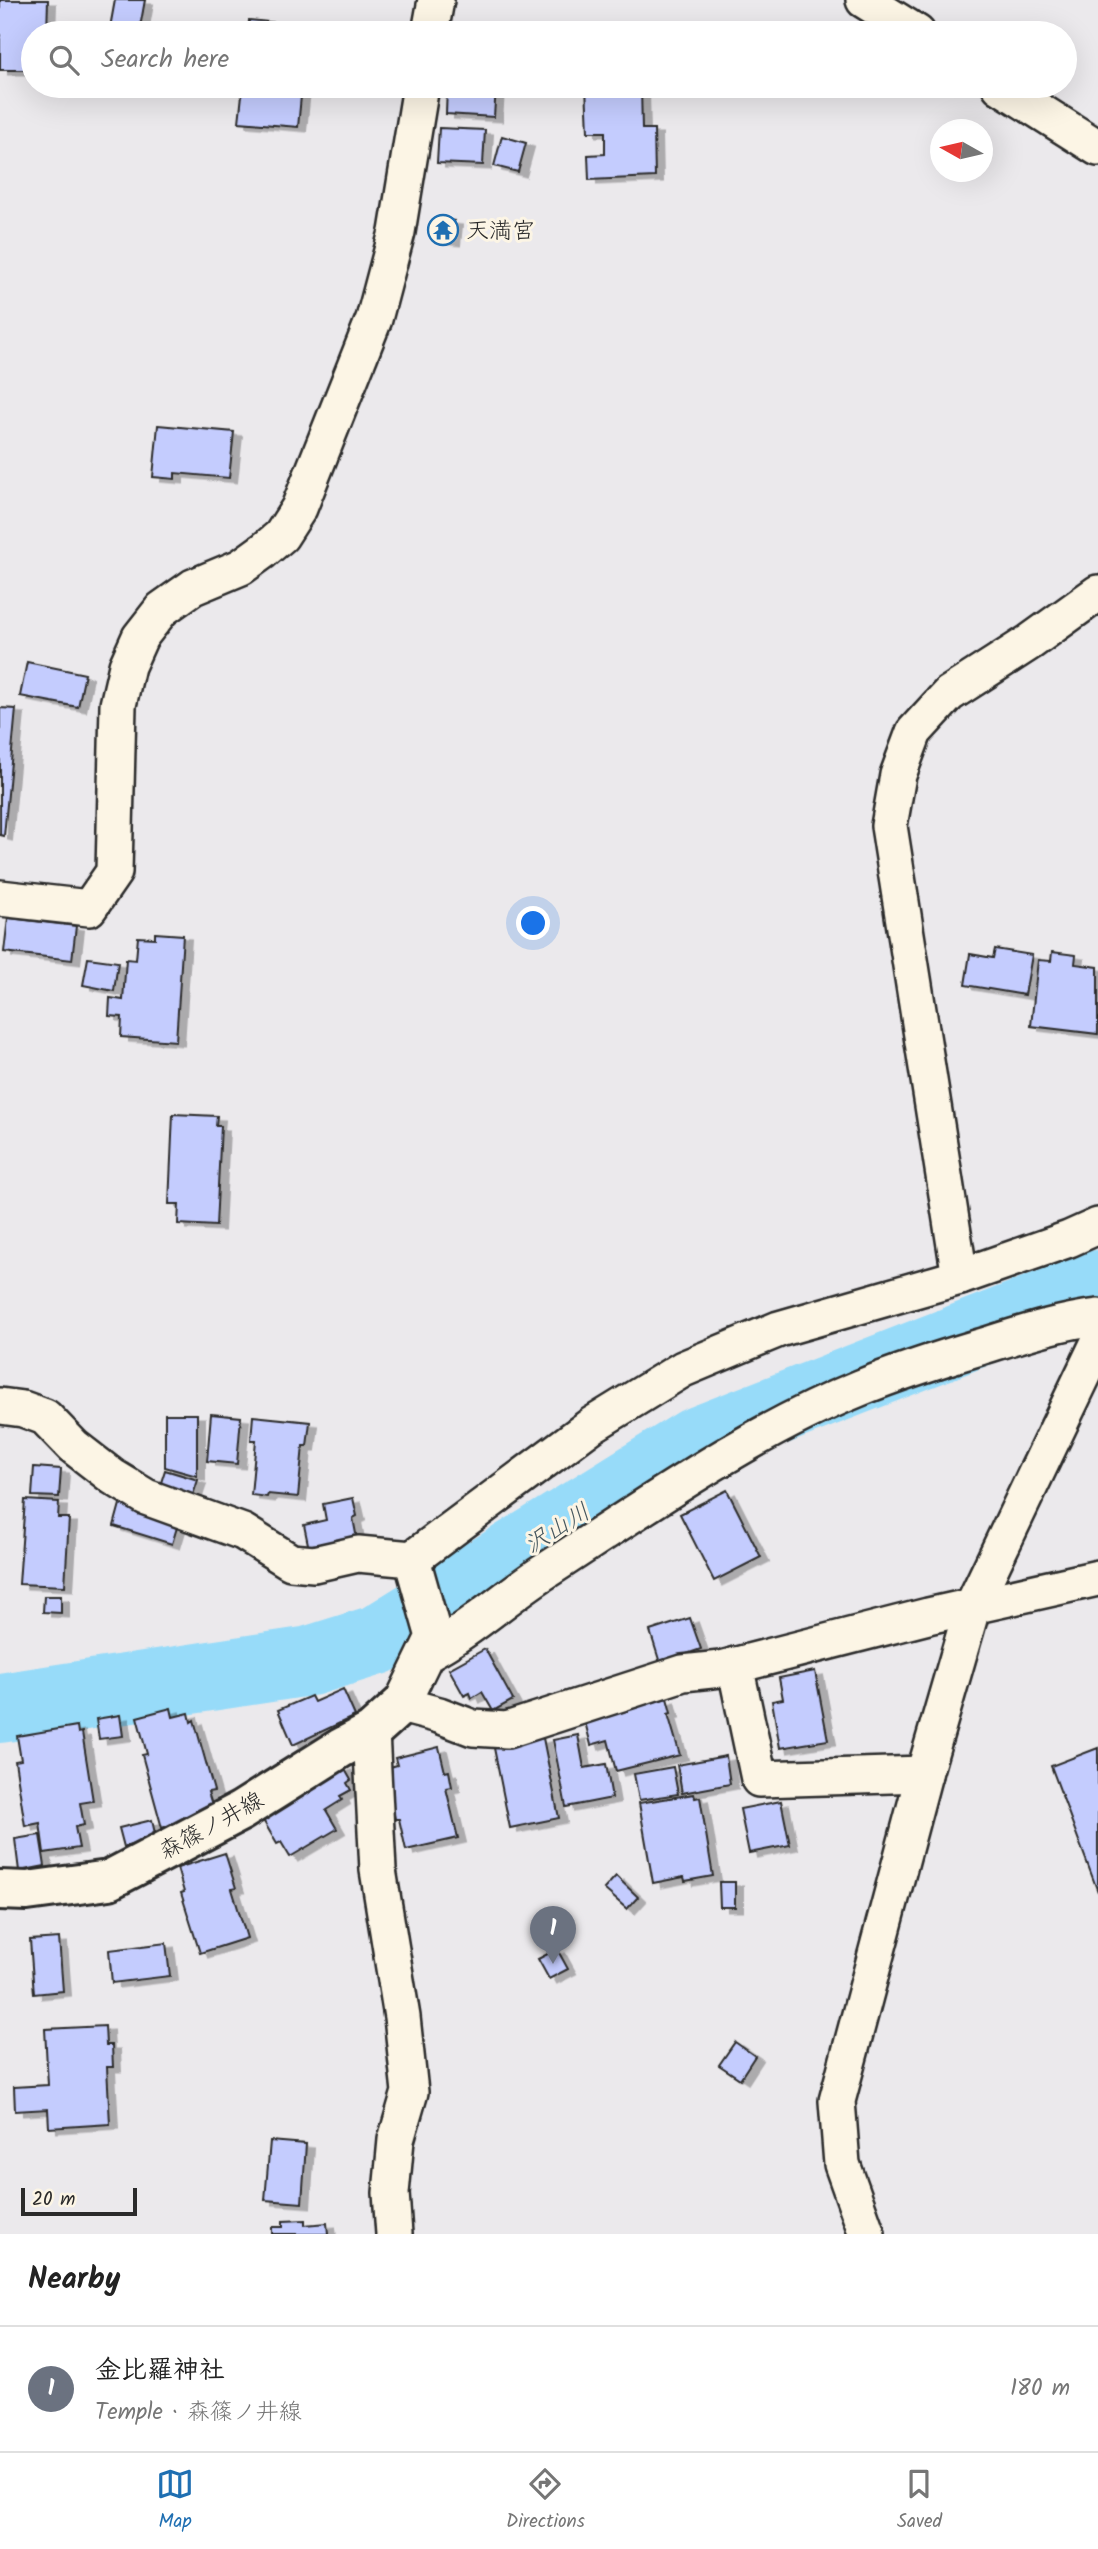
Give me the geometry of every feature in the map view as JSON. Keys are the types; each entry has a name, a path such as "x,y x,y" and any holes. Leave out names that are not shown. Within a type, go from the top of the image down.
{"main road":[{"name":"森篠ノ井線","path":"0,1890 27,1891 109,1880 241,1811 371,1732 401,1705"}],"street":[{"path":"432,21 436,0"},
{"path":"864,0 898,21"},
{"path":"0,898 89,908 114,872 118,705 127,666 140,637 162,609 193,587 242,567 281,536 299,508 374,319 397,232 419,98"},
{"path":"1019,98 1098,148"},
{"path":"960,1277 889,825 898,775 914,732 949,694 1030,642 1098,593"},
{"path":"417,1575 592,1425 683,1369 779,1329 960,1277 1069,1239 1098,1226"},
{"path":"430,1645 454,1639 510,1594 671,1490 790,1420 860,1388 953,1355 1064,1322 1098,1317"},
{"path":"867,2234 842,2164 837,2101 924,1774 973,1605 1098,1344"},
{"path":"0,1406 23,1409 45,1418 73,1446 146,1497 243,1532 291,1562 314,1564 358,1554 417,1575"},
{"path":"417,1575 430,1645 401,1705 473,1728 506,1730 683,1673 735,1665 973,1605 1098,1578"},
{"path":"735,1665 759,1779 924,1774"},
{"path":"371,1732 378,1870 402,2017 410,2092 396,2140 391,2193 394,2234"}],"building":[{"path":"0,0 48,0 47,21 21,21 21,70 0,70"},
{"path":"115,0 145,0 141,21 111,21"},
{"path":"242,98 301,98 298,127 239,122"},
{"path":"447,98 495,98 494,117 446,114"},
{"path":"587,98 641,98 642,129 654,129 655,177 589,180 588,155 605,154 605,132 588,132"},
{"path":"439,128 485,130 483,165 437,163"},
{"path":"502,136 526,143 518,172 494,166"},
{"name":"天満宮","path":"435,219 454,221 452,241 433,239"},
{"path":"158,425 234,432 229,478 175,473 175,479 153,477"},
{"path":"27,662 85,674 78,707 20,696"},
{"path":"0,708 16,709 4,836 0,835"},
{"path":"8,918 76,926 72,960 4,952"},
{"path":"155,933 183,935 176,1041 121,1037 122,1017 109,1016 110,998 123,1000 126,959 136,960 138,937 155,938"},
{"path":"995,949 1032,955 1025,995 965,985 970,954 993,958"},
{"path":"1052,952 1076,955 1075,964 1098,967 1098,1034 1031,1026 1038,960 1051,961"},
{"path":"88,958 118,962 114,991 83,985"},
{"path":"173,1114 217,1116 216,1126 221,1126 216,1226 178,1224 179,1204 169,1204"},
{"path":"165,1414 197,1414 197,1476 165,1467"},
{"path":"211,1414 241,1417 237,1464 207,1461"},
{"path":"253,1416 310,1422 307,1446 303,1446 298,1497 251,1495 256,1440 251,1440"},
{"path":"34,1467 61,1469 59,1497 32,1496"},
{"path":"165,1470 198,1480 192,1498 159,1489"},
{"path":"727,1490 761,1557 714,1581 680,1514"},
{"path":"353,1498 357,1516 353,1518 357,1539 309,1549 304,1525 326,1520 323,1504"},
{"path":"25,1500 59,1502 58,1518 69,1518 65,1586 19,1584"},
{"path":"120,1504 178,1524 172,1544 114,1526"},
{"path":"44,1596 61,1596 61,1613 43,1612"},
{"path":"690,1618 701,1649 660,1663 650,1631"},
{"path":"485,1649 513,1700 493,1711 482,1692 472,1698 470,1693 464,1696 449,1669"},
{"path":"815,1671 828,1740 780,1748 772,1701 783,1699 779,1678"},
{"path":"343,1689 355,1716 293,1745 278,1710 311,1696 314,1702"},
{"path":"667,1698 671,1713 668,1714 680,1755 616,1771 608,1740 591,1745 585,1722"},
{"path":"171,1708 173,1717 189,1713 191,1722 194,1720 214,1791 208,1792 213,1808 189,1815 191,1819 162,1828 142,1755 147,1754 137,1717"},
{"path":"120,1715 123,1736 99,1739 96,1719"},
{"path":"77,1726 78,1733 82,1732 93,1801 80,1803 84,1825 75,1827 79,1848 44,1853 40,1823 25,1826 15,1761 21,1760 17,1736"},
{"path":"578,1735 584,1768 606,1764 612,1798 566,1807 553,1740"},
{"path":"543,1738 559,1818 510,1828 494,1748"},
{"path":"439,1747 445,1772 449,1771 452,1787 446,1788 458,1838 406,1850 399,1819 395,1819 387,1768 397,1765 395,1758"},
{"path":"1098,1748 1098,1892 1051,1766"},
{"path":"726,1756 730,1784 682,1793 677,1765"},
{"path":"343,1766 351,1780 347,1783 351,1790 340,1796 342,1800 326,1810 337,1829 290,1857 281,1842 277,1844 260,1815"},
{"path":"673,1767 678,1794 639,1800 634,1774"},
{"path":"694,1794 695,1798 700,1797 713,1876 685,1881 684,1877 653,1883 639,1803"},
{"path":"781,1801 790,1845 749,1853 740,1809"},
{"path":"152,1820 156,1838 124,1847 119,1828"},
{"path":"40,1835 45,1866 19,1871 15,1839"},
{"path":"225,1853 236,1888 232,1889 247,1938 200,1953 181,1893 184,1892 177,1868"},
{"path":"616,1876 638,1897 627,1909 604,1889"},
{"path":"719,1882 735,1882 735,1907 720,1907"},
{"path":"59,1938 63,1991 34,1994 30,1940"},
{"path":"166,1943 170,1976 112,1983 109,1950"},
{"path":"557,1949 568,1969 549,1979 538,1959"},
{"path":"105,2026 106,2045 112,2045 113,2067 107,2067 110,2124 49,2128 48,2109 15,2111 14,2087 48,2085 45,2029"},
{"path":"735,2042 755,2056 740,2079 719,2065"},
{"path":"270,2141 306,2144 302,2203 265,2200"},
{"path":"305,2220 305,2225 327,2223 328,2234 272,2234 272,2227 283,2227 283,2221"}],"waterway":[{"name":"沢山川","path":"0,1708 310,1661 377,1640 696,1442 1098,1285"}],"place":[{"name":"天満宮","path":"443,230"},
{"name":"金比羅神社","path":"553,1964"}]}
